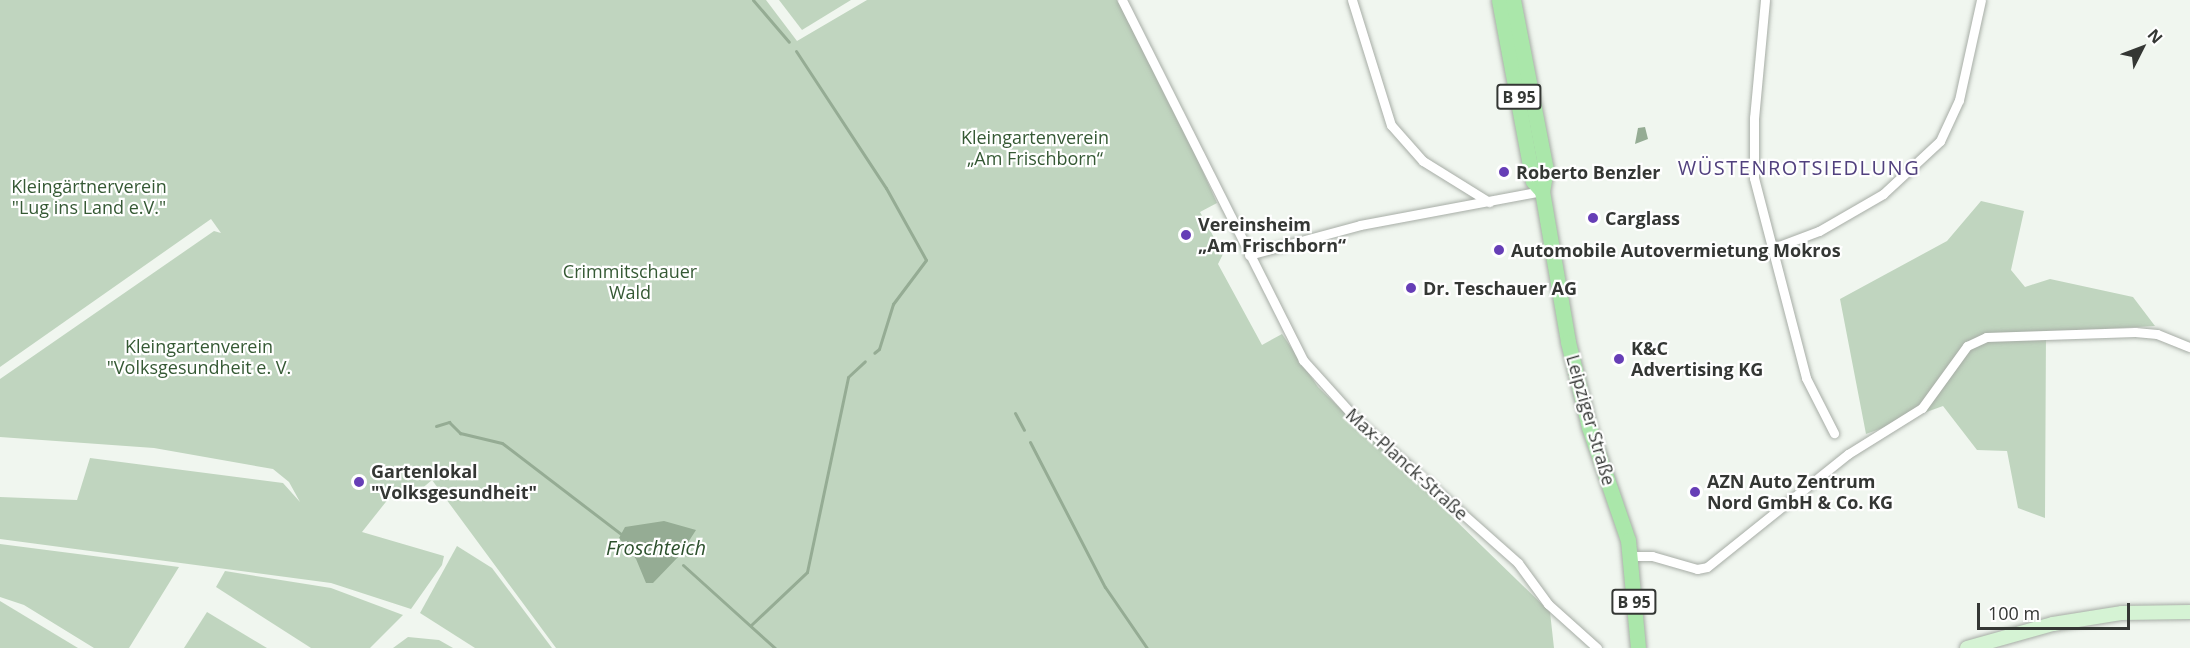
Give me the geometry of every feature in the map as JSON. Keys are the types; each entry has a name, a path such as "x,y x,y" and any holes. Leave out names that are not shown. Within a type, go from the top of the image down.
{"main road":[{"name":"Leipziger Straße","path":"1499,0 1533,181 1542,191"},
{"name":"Leipziger Straße","path":"1514,0 1546,170 1542,191 1578,385 1631,556 1638,648"},
{"path":"1967,648 2053,624 2122,613 2190,612"}],"street":[{"name":"Max-Planck-Straße","path":"1122,0 1293,345 1330,392 1518,563 1548,604 1597,648"},
{"path":"1352,0 1391,125 1423,161 1489,202"},
{"path":"1765,0 1754,118 1754,178 1806,378 1834,433"},
{"path":"1771,249 1858,210 1906,177 1940,141 1959,100 1981,0"},
{"path":"1249,255 1360,225 1542,191"},
{"path":"1631,556 1652,555 1697,569 1707,567 1848,454 1922,408 1967,346 1986,337 2135,332 2157,334 2190,347"}],"green space":[{"path":"0,0 766,0 797,41 867,0 1117,0 1188,138 1217,203 1200,212 1223,254 1218,264 1262,345 1282,334 1318,387 1550,612 1554,648 556,648 432,480 408,500 389,498 362,532 444,556 442,565 411,609 331,583 0,539 0,497 77,500 90,458 283,483 300,502 289,482 273,469 154,448 0,437 0,379 214,231 221,233 211,219 0,367"},
{"path":"779,0 851,0 802,30"},
{"path":"1981,201 2024,211 2011,270 2025,287 2050,279 2133,297 2155,326 2046,332 2045,518 2018,508 2007,451 1977,450 1943,406 1866,434 1840,299 1947,241"},
{"path":"0,544 179,567 129,648 94,648 24,605 0,597"},
{"path":"457,546 492,568 552,648 475,648 420,613"},
{"path":"225,571 331,588 403,615 370,648 311,648 216,587"},
{"path":"0,601 78,648 0,648"},
{"path":"207,612 267,648 184,648"},
{"path":"408,637 439,640 453,648 393,648"}],"water":[{"path":"1645,127 1648,139 1635,144 1638,128"},
{"name":"Froschteich","path":"664,521 696,530 680,555 653,583 646,583 636,559 619,538 625,527"}],"waterway":[{"path":"753,0 789,42"},
{"path":"796,51 886,188 926,260 893,304 879,349 874,353"},
{"path":"751,625 807,572 848,377 865,361"},
{"path":"1015,413 1024,430"},
{"path":"436,426 449,422 460,433 502,443 621,534"},
{"path":"1030,442 1105,587 1147,648"},
{"path":"683,565 775,648"}],"place":[{"name":"Roberto Benzler","path":"1504,172"},
{"name":"Carglass","path":"1593,218"},
{"name":"Vereinsheim „Am Frischborn“","path":"1186,235"},
{"name":"Automobile Autovermietung Mokros","path":"1499,250"},
{"name":"Dr. Teschauer AG","path":"1411,288"},
{"name":"K&C Advertising KG","path":"1619,359"},
{"name":"Gartenlokal \"Volksgesundheit\"","path":"359,482"},
{"name":"AZN Auto Zentrum Nord GmbH & Co. KG","path":"1695,492"}],"district":[{"name":"WÜSTENROTSIEDLUNG","path":"1799,167"}],"park label":[{"name":"Kleingartenverein „Am Frischborn“","path":"1035,148"},
{"name":"Kleingärtnerverein \"Lug ins Land e.V.\"","path":"89,198"},
{"name":"Crimmitschauer Wald","path":"630,282"},
{"name":"Kleingartenverein \"Volksgesundheit e. V.","path":"199,357"}]}
